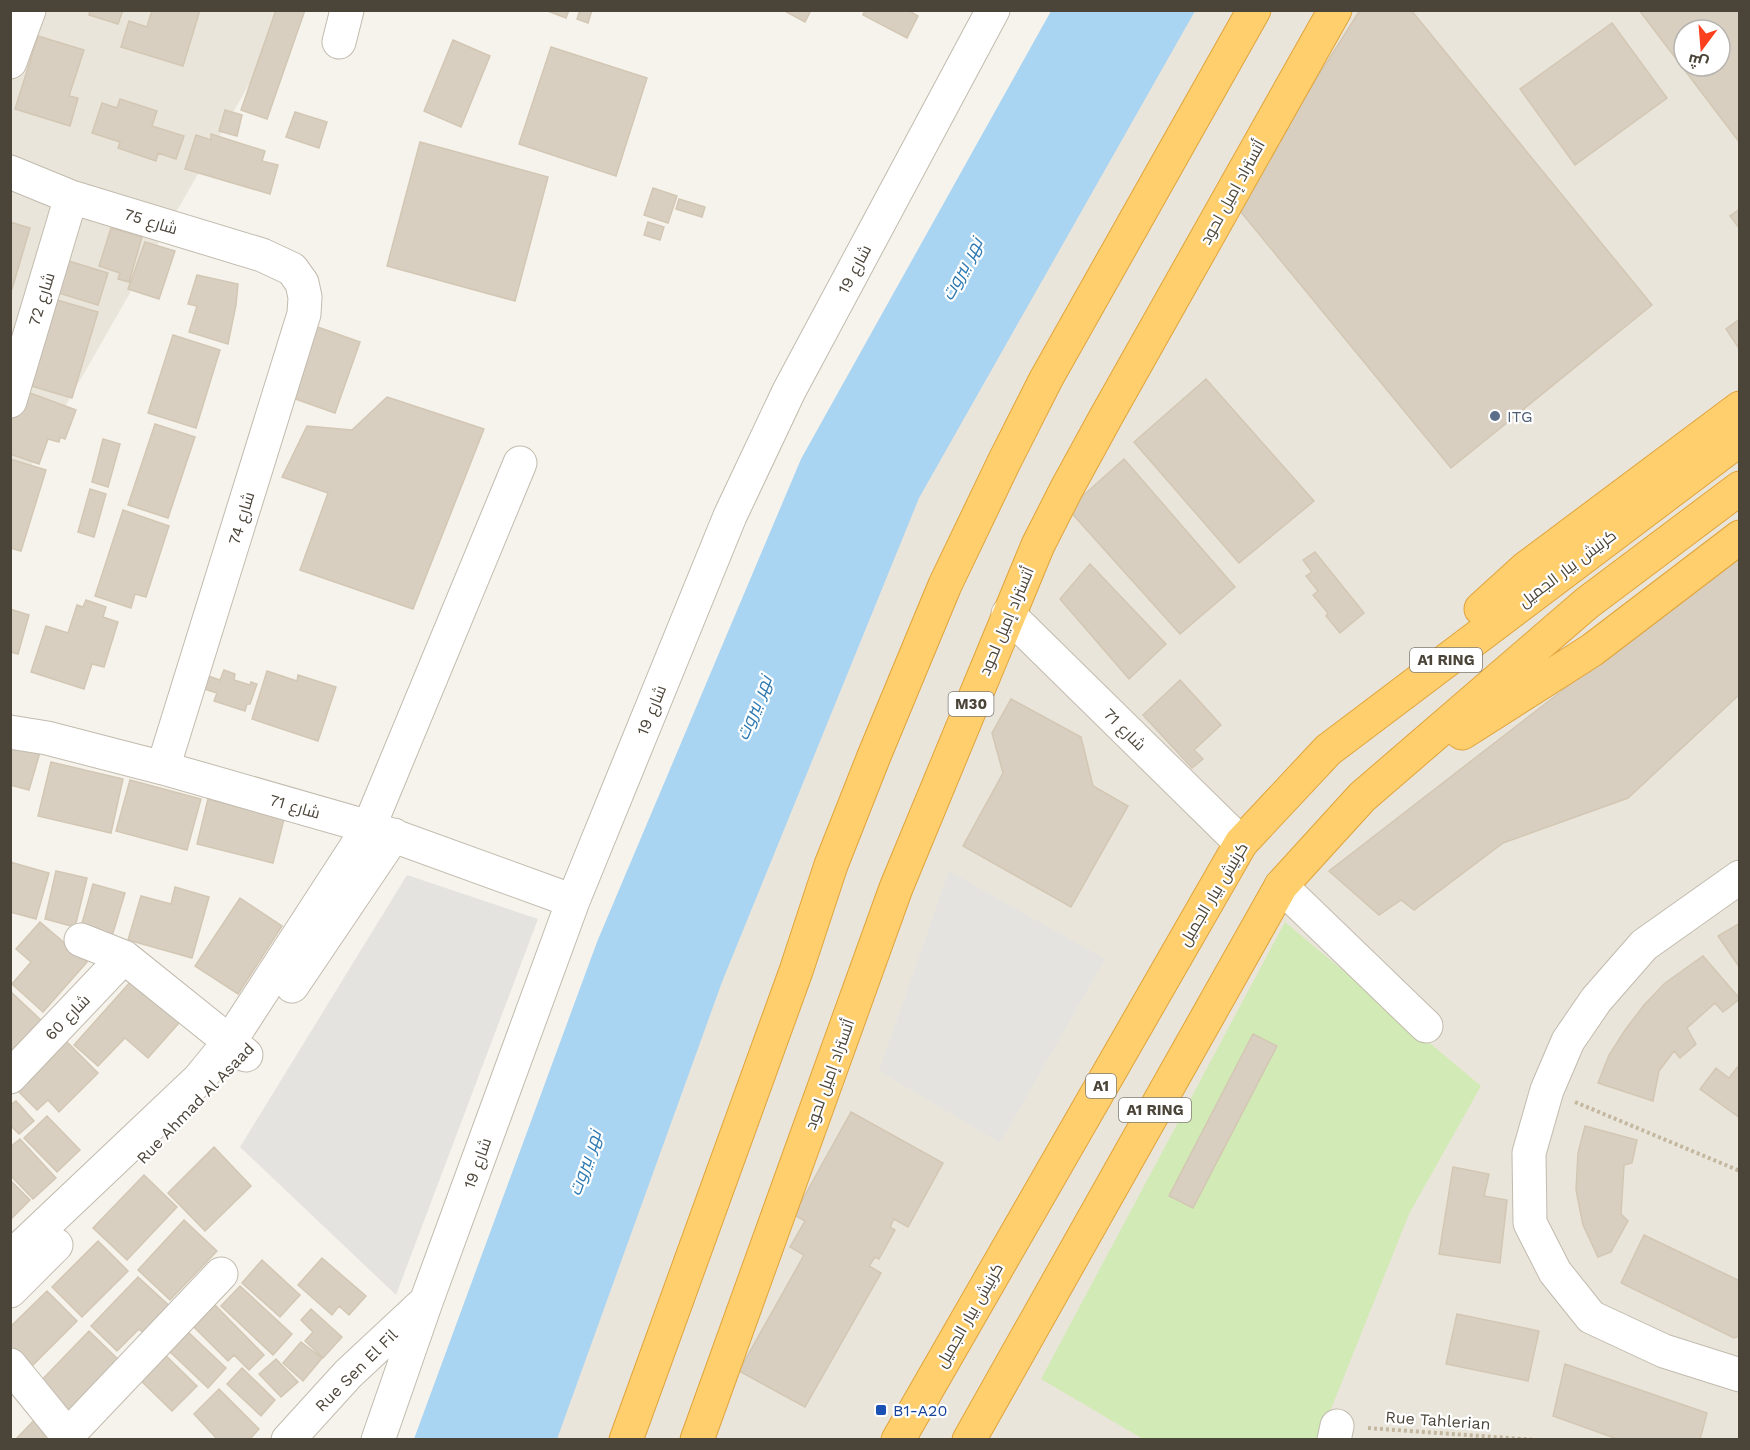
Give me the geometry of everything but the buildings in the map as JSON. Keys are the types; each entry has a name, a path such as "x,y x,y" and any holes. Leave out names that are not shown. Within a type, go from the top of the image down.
{"highway":[{"path":"626,1440 796,970 831,865 945,585 1046,379 1254,10"},
{"name":"أتستراد إميل لحود","path":"697,1440 896,888 1038,545 1067,488 1335,10"},
{"path":"1328,750 1526,568 1740,408"},
{"name":"كرنيش بيار الجميل","path":"898,1440 1241,843 1328,750 1740,439"},
{"name":"A1 RING","path":"969,1440 1281,886 1362,796 1587,603 1740,488"},
{"path":"1362,796 1592,650 1740,537"}],"street":[{"path":"10,62 29,10"},
{"path":"339,42 347,10"},
{"name":"شارع 19","path":"378,1440 426,1302 573,901 730,516 789,390 993,10"},
{"name":"شارع 75","path":"10,172 72,197 262,255 292,269"},
{"name":"شارع 72","path":"10,401 72,197"},
{"name":"شارع 74","path":"163,768 304,315 305,297 302,282 292,269"},
{"name":"Rue Ahmad Al Asaad","path":"10,1291 238,1048 382,831 520,463"},
{"name":"شارع 71","path":"1008,614 1241,843"},
{"name":"شارع 71","path":"10,732 46,738 163,768 382,831 573,901"},
{"path":"1740,877 1644,945 1596,1000 1568,1041 1547,1090 1529,1153 1530,1223 1555,1272 1591,1317 1664,1351 1740,1375"},
{"path":"1281,886 1426,1026"},
{"path":"81,940 124,957 238,1048"},
{"name":"شارع 60","path":"10,1077 124,957"},
{"name":"Rue Ahmad Al Asaad","path":"10,1258 199,1078 238,1048"},
{"path":"10,1365 70,1437 221,1274"},
{"name":"Rue Sen El Fil","path":"288,1440 348,1374 426,1302"}],"path":[{"path":"1547,1090 1740,1171"},
{"name":"Rue Tahlerian","path":"1336,1433 1537,1440"}],"shaded area":[{"path":"11,11 291,11 11,501"},
{"path":"1101,11 1739,11 1739,1439 485,1440"},
{"path":"949,871 1105,959 1000,1143 879,1071"},
{"path":"407,875 538,919 396,1295 240,1147"}],"green space":[{"path":"1285,922 1481,1086 1409,1214 1319,1439 1143,1439 1041,1379"}],"water":[{"name":"نهر بيروت","path":"1051,11 1195,11 919,498 722,982 557,1439 414,1439 597,942 801,459"}],"place":[{"name":"ITG","path":"1495,416"},
{"name":"B1-A20","path":"881,1410"}]}
